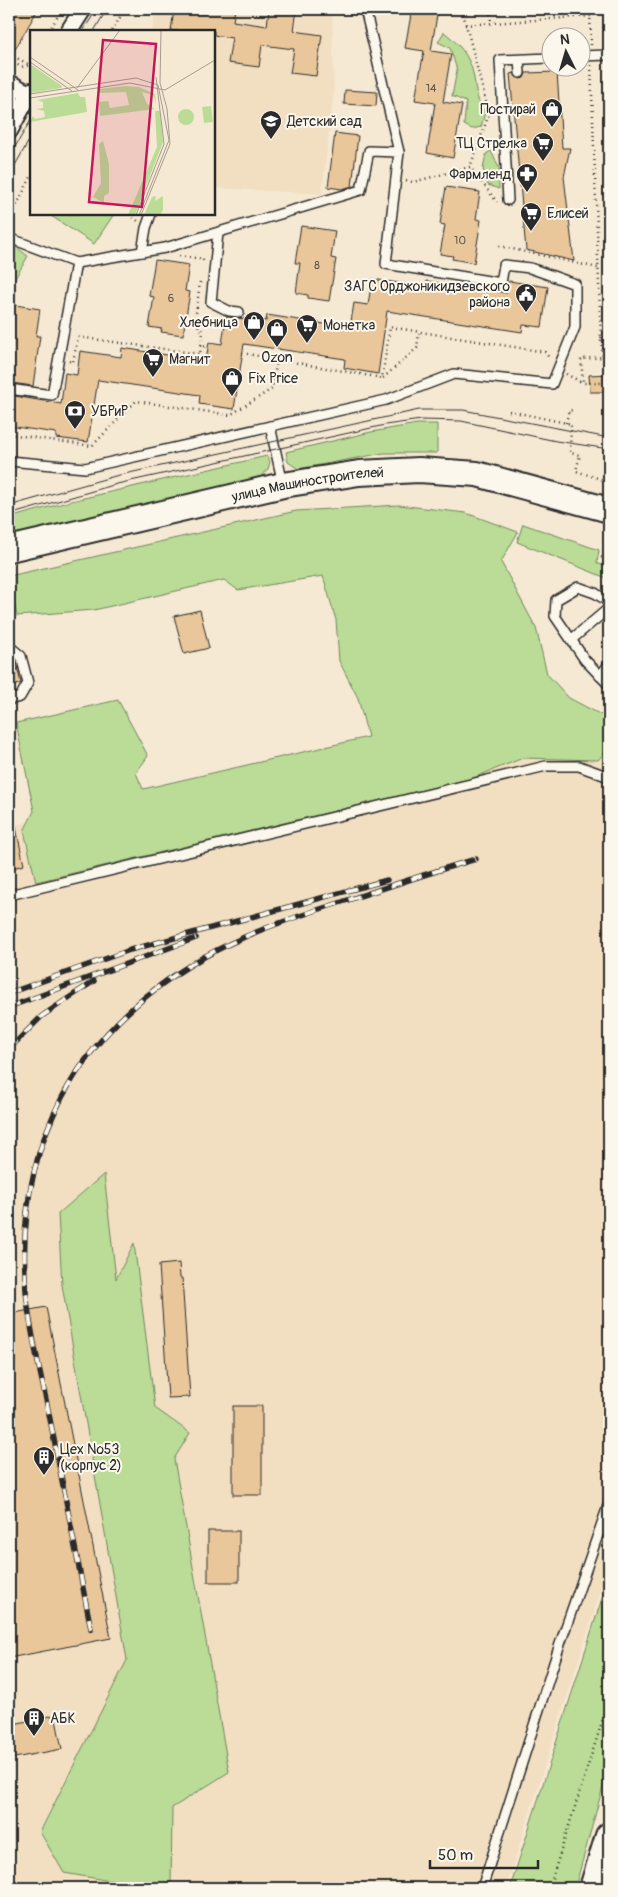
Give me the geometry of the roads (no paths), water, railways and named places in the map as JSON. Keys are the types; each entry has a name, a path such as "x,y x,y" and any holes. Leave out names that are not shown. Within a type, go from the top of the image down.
{"main road":[{"name":"улица Машиностроителей","path":"9,549 283,485 359,473 419,470 478,474 609,510"},
{"path":"593,1888 609,1836"}],"street":[{"path":"70,30 83,9"},
{"path":"9,83 30,92 9,130"}],"lane":[{"path":"9,461 85,468 386,400 454,374 552,384 575,327 574,284 530,268 504,265 501,283 386,264 399,152 365,9"},
{"path":"590,56 609,55"},
{"path":"508,200 500,60 540,59"},
{"path":"519,60 520,73"},
{"path":"9,238 76,263 165,248 361,190 369,151 399,152"},
{"path":"142,252 146,228 151,215"},
{"path":"218,233 211,302 229,311 239,312"},
{"path":"9,389 52,396 76,263"},
{"path":"270,426 283,485"},
{"path":"609,602 595,593 578,587 556,600 555,616 571,640 609,685"},
{"path":"571,640 609,608"},
{"path":"9,646 21,656 28,684 20,697 9,700"},
{"path":"600,676 609,664"},
{"path":"9,895 546,766 563,764 580,766 595,770 609,777"},
{"path":"482,1888 609,1503"}],"tram line":[{"path":"84,30 97,9"},
{"path":"95,30 107,9"},
{"path":"9,157 30,122"},
{"path":"9,176 30,139"},
{"path":"9,506 115,476 419,410 463,410 609,438"},
{"path":"9,515 117,484 385,425 421,420 461,421 556,441 609,449"}],"railway":[{"path":"91,1629 33,1338 26,1291 25,1238 31,1188 43,1141 62,1097 88,1057 120,1020 158,987 202,958 253,933 476,859"},
{"path":"9,993 130,950 387,880"},
{"path":"9,1007 196,938"},
{"path":"9,1049 42,1016 94,981"}],"place":[{"name":"Постирай","path":"552,128"},
{"name":"Детский сад","path":"271,140"},
{"name":"ТЦ Стрелка","path":"543,162"},
{"name":"Фармленд","path":"527,193"},
{"name":"Елисей","path":"531,232"},
{"name":"ЗАГС Орджоникидзевского района","path":"526,313"},
{"name":"Хлебница","path":"254,341"},
{"name":"Монетка","path":"307,344"},
{"name":"Ozon","path":"277,348"},
{"name":"Магнит","path":"153,378"},
{"name":"Fix Price","path":"232,397"},
{"name":"УБРиР","path":"75,430"},
{"name":"Цех №53 (корпус 2)","path":"44,1476"},
{"name":"АБК","path":"34,1737"}]}
